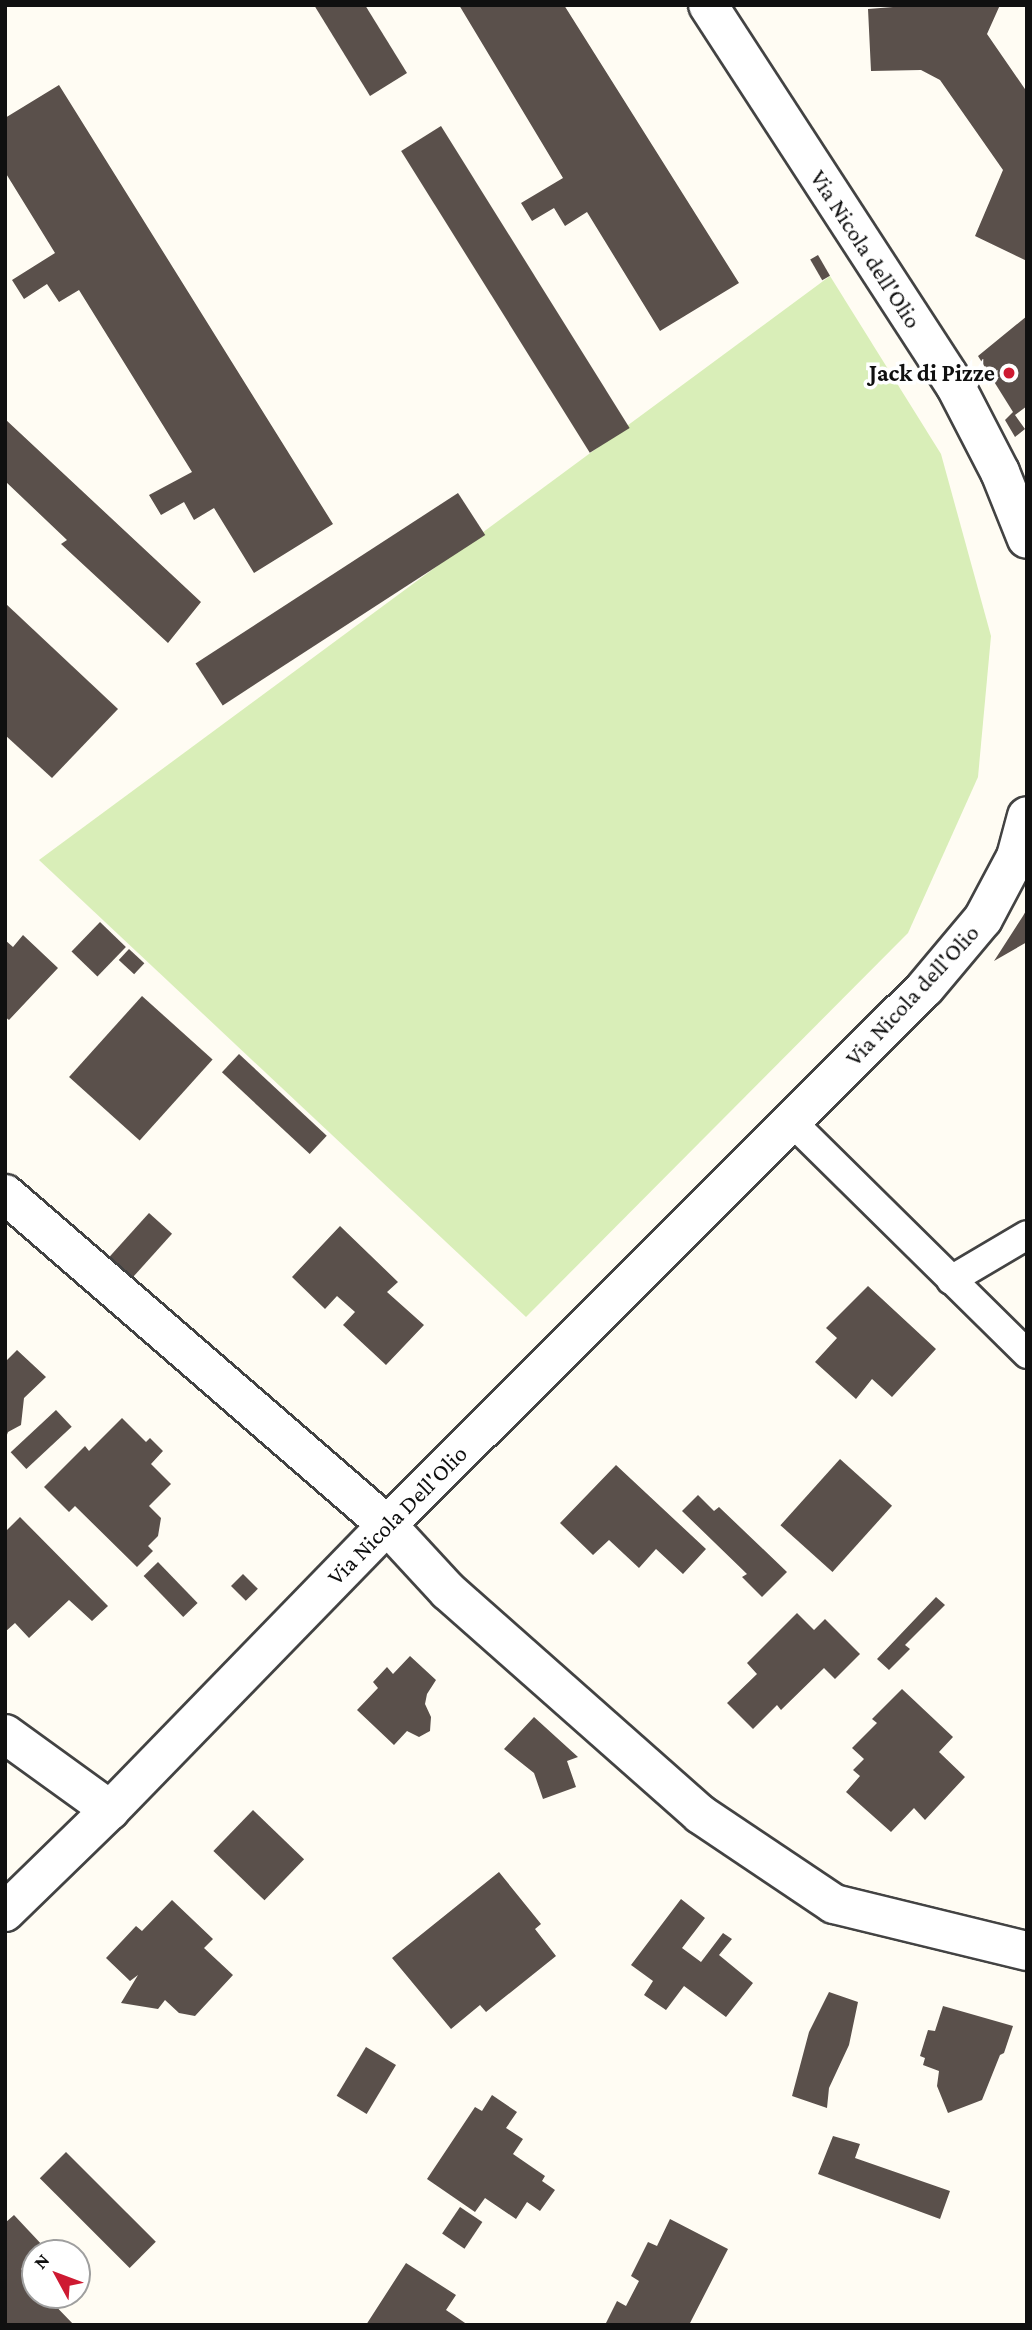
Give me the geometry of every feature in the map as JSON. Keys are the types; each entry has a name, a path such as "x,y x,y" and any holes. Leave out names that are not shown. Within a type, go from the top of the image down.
{"street":[{"name":"Via Nicola dell'Olio","path":"708,5 954,386 1000,472 1027,539"},
{"name":"Via Nicola dell'Olio","path":"791,1121 925,988 983,919 1016,857 1027,816"},
{"name":"Via Nicola Dell'Olio","path":"5,1912 110,1810 387,1525 791,1121"},
{"path":"5,1194 387,1525 448,1591 700,1814 834,1904 1027,1951"},
{"path":"5,1734 110,1810"}],"lane":[{"path":"791,1121 1027,1354"},
{"path":"951,1280 1027,1235"}],"green space":[{"path":"830,276 941,454 991,636 978,777 908,933 526,1317 39,860"}],"building":[{"path":"314,5 365,5 407,73 370,96"},
{"path":"459,5 564,5 739,283 660,331 587,212 565,226 554,208 532,221 521,203 563,178"},
{"path":"918,5 1000,5 987,34 1027,92 1027,261 975,236 1003,170 940,80 921,70 871,71 868,9"},
{"path":"59,85 333,524 254,573 214,508 194,520 184,502 161,515 149,495 192,472 79,290 59,302 47,284 24,299 12,280 55,253 5,172 5,118"},
{"path":"441,126 630,428 590,453 401,151"},
{"path":"818,255 830,276 822,280 810,260"},
{"path":"1027,316 1027,406 1015,415 1025,429 1015,437 1005,420 1013,412 978,356"},
{"path":"5,419 201,602 168,643 61,544 67,540 5,481"},
{"path":"458,493 485,535 223,705 195,663"},
{"path":"5,603 118,709 52,778 5,735"},
{"path":"1027,909 1027,942 994,961 1023,916"},
{"path":"100,922 126,947 97,977 72,951"},
{"path":"23,935 58,968 9,1020 5,1017 5,940 13,947"},
{"path":"129,949 144,963 134,974 119,960"},
{"path":"142,996 213,1060 140,1141 69,1077"},
{"path":"239,1054 327,1136 310,1154 222,1072"},
{"path":"149,1213 172,1234 132,1278 109,1258"},
{"path":"340,1226 398,1282 387,1292 424,1325 386,1365 343,1325 355,1312 337,1296 325,1309 292,1277"},
{"path":"868,1286 936,1349 892,1397 872,1379 856,1399 815,1362 837,1338 826,1328"},
{"path":"17,1350 46,1377 24,1398 21,1425 8,1432 5,1440 5,1362"},
{"path":"56,1410 72,1427 26,1469 11,1452"},
{"path":"122,1418 146,1442 150,1438 163,1451 151,1464 171,1484 149,1506 161,1518 158,1536 148,1546 153,1551 137,1567 75,1506 69,1512 44,1487 85,1446 89,1451"},
{"path":"840,1459 892,1506 832,1572 780,1525"},
{"path":"616,1465 706,1549 683,1574 656,1549 639,1568 609,1540 593,1555 560,1523"},
{"path":"698,1495 714,1511 719,1507 787,1572 762,1597 742,1577 747,1574 682,1511"},
{"path":"20,1517 108,1606 92,1621 69,1600 29,1638 15,1623 5,1632 5,1532"},
{"path":"158,1562 198,1603 183,1617 144,1576"},
{"path":"243,1574 258,1589 246,1601 231,1586"},
{"path":"936,1597 945,1605 905,1645 910,1649 889,1670 877,1659"},
{"path":"797,1613 814,1630 825,1619 860,1654 835,1679 824,1668 781,1710 777,1705 753,1729 727,1703 757,1674 747,1663"},
{"path":"410,1656 436,1680 427,1694 425,1704 431,1717 430,1731 419,1737 407,1731 394,1745 357,1710 378,1688 373,1682 387,1667 393,1674"},
{"path":"902,1689 953,1737 939,1752 965,1777 925,1820 914,1808 891,1832 846,1792 860,1776 853,1770 864,1759 852,1748 877,1723 872,1719"},
{"path":"534,1717 578,1757 567,1761 576,1787 543,1799 534,1773 504,1749"},
{"path":"253,1810 304,1859 264,1900 213,1851"},
{"path":"499,1872 541,1924 535,1929 556,1956 486,2012 480,2005 451,2029 392,1958"},
{"path":"681,1899 705,1918 682,1948 701,1962 723,1933 732,1939 719,1955 753,1983 726,2017 684,1986 666,2010 644,1995 653,1981 631,1965"},
{"path":"172,1900 213,1939 204,1948 233,1975 195,2016 179,2013 165,2000 158,2009 121,2003 138,1975 130,1981 106,1958 136,1926 142,1931"},
{"path":"829,1992 858,2002 849,2045 829,2088 827,2108 792,2096 809,2032"},
{"path":"943,2006 1013,2026 1004,2053 1000,2055 982,2100 948,2113 937,2086 939,2071 923,2065 925,2058 920,2056 928,2030 935,2031"},
{"path":"366,2047 396,2065 367,2114 337,2096"},
{"path":"492,2095 517,2112 506,2128 523,2139 513,2154 545,2176 542,2181 555,2190 540,2211 527,2202 516,2219 485,2198 475,2212 427,2179 475,2107 482,2111"},
{"path":"833,2136 860,2144 855,2158 950,2191 940,2219 818,2174"},
{"path":"66,2152 156,2242 130,2268 40,2178"},
{"path":"460,2207 482,2222 464,2249 442,2234"},
{"path":"14,2215 36,2239 21,2239 21,2309 59,2309 74,2325 5,2325 5,2223"},
{"path":"670,2219 728,2249 689,2325 605,2325 617,2301 626,2306 639,2281 631,2276 648,2242 657,2246"},
{"path":"406,2263 456,2295 446,2310 468,2325 366,2325"}],"place":[{"name":"Jack di Pizze","path":"1009,373"}]}
